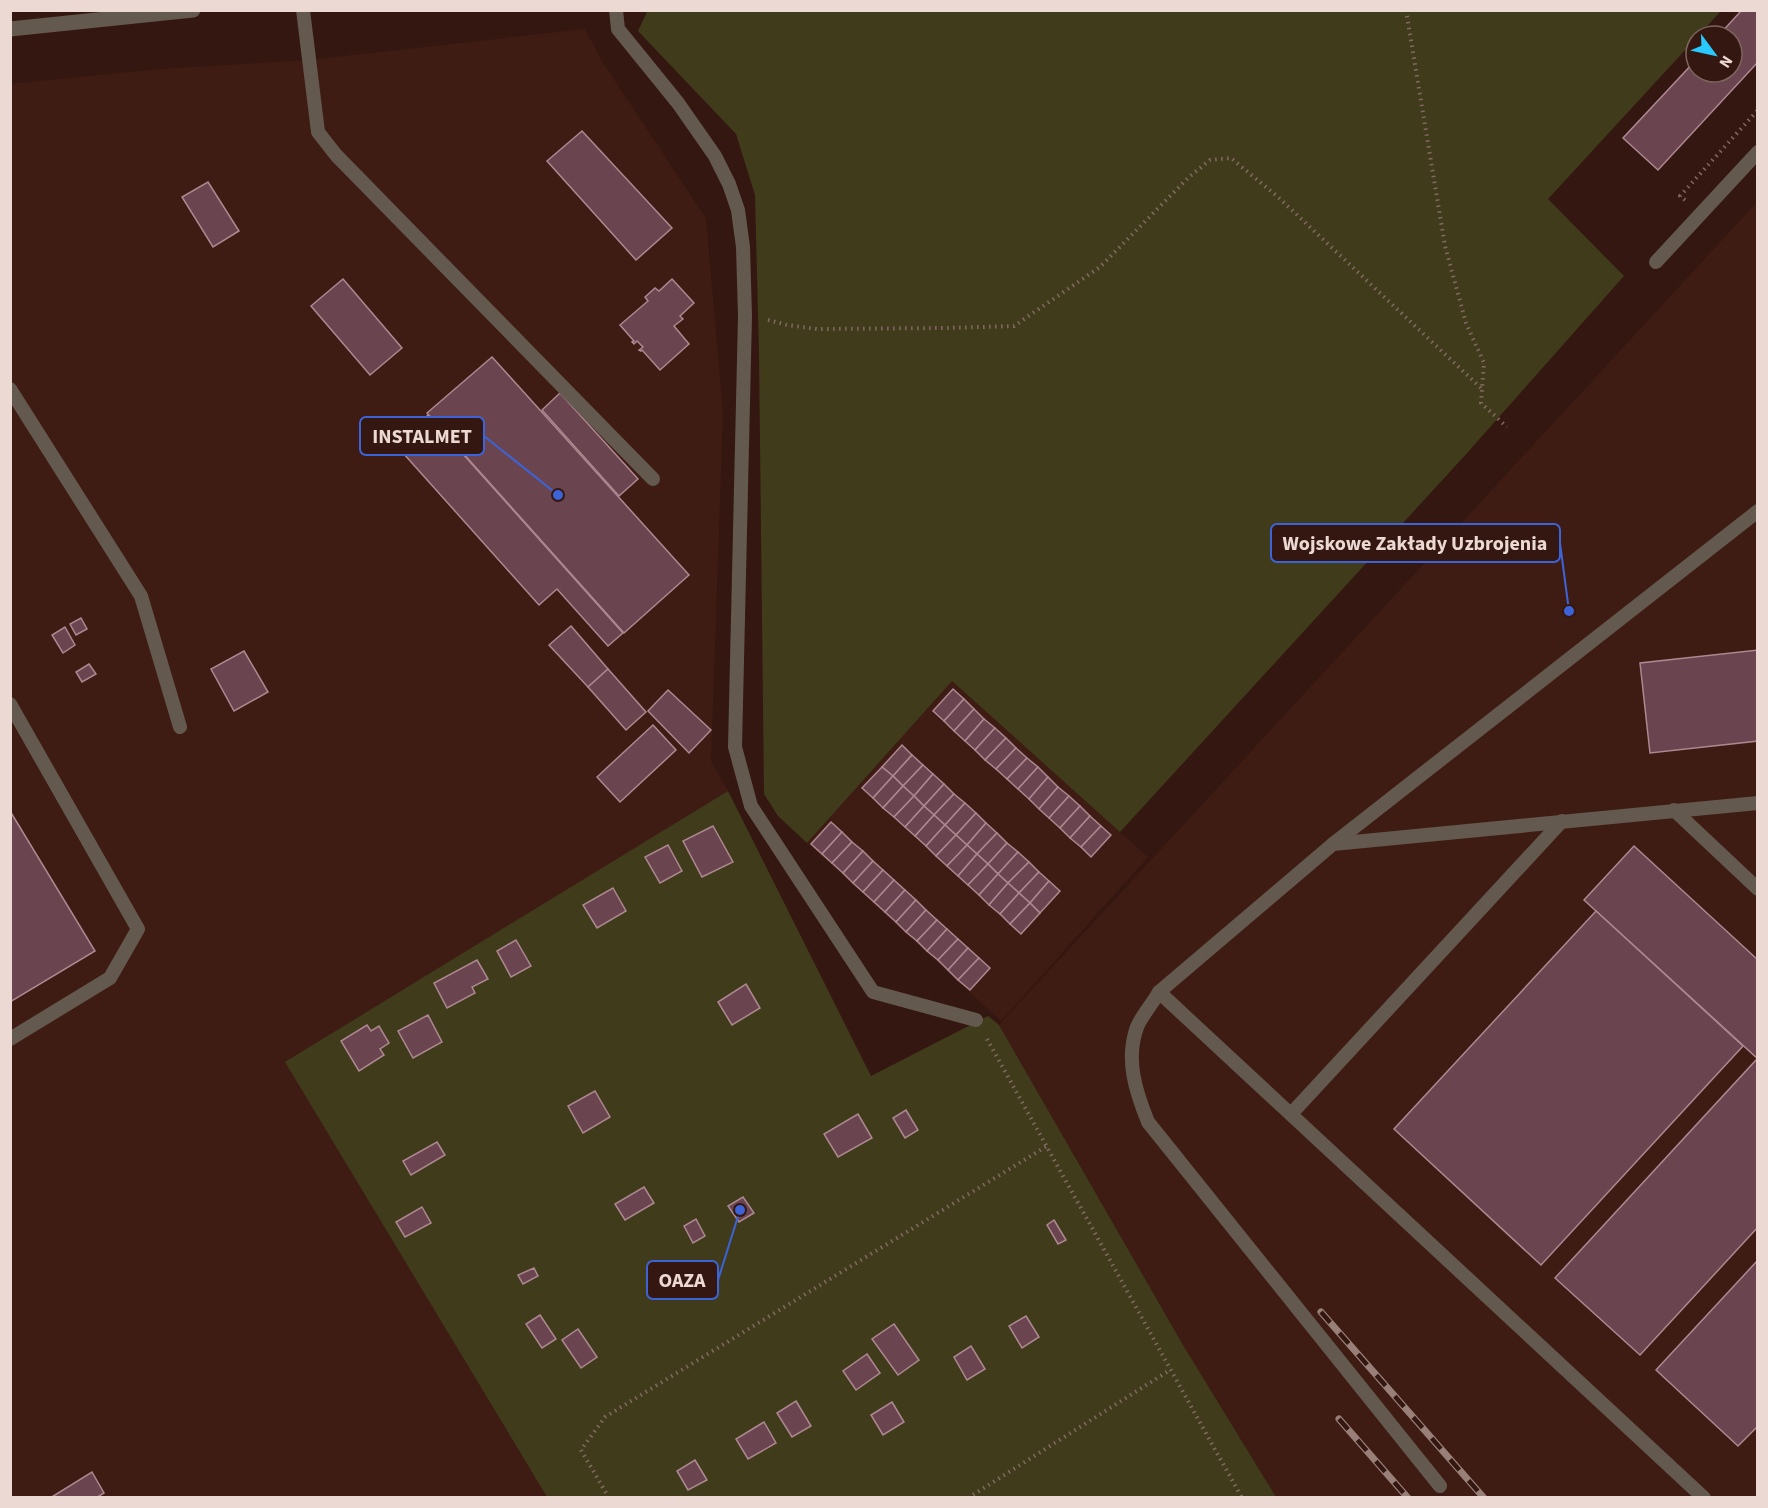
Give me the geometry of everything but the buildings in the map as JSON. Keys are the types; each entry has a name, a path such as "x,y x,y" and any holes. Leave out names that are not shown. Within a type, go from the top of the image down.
{"street":[{"path":"10,29 193,10"}],"lane":[{"path":"303,10 318,132 345,164 653,479"},
{"path":"616,10 618,29 678,103 715,156 729,184 738,210 743,247 745,316 735,747 751,806 873,992 976,1020"},
{"path":"1656,262 1758,152"},
{"path":"10,389 141,596 180,727"},
{"path":"1440,1486 1148,1122 1136,1092 1131,1063 1137,1027 1160,992 1333,844 1758,511"},
{"path":"10,704 138,929 110,978 10,1039"},
{"path":"1333,844 1758,803"},
{"path":"1674,810 1758,890"},
{"path":"1291,1114 1562,821"},
{"path":"1160,992 1704,1497"}],"path":[{"path":"1406,10 1445,246 1466,323 1484,363 1481,403 1507,427"},
{"path":"745,316 817,329 1014,326 1101,267 1189,177 1210,160 1231,158 1278,197 1482,389"},
{"path":"976,1020 1242,1497"},
{"path":"609,1497 580,1450 605,1417 1047,1146"},
{"path":"968,1497 1170,1370"}],"shaded area":[{"path":"648,10 1721,10 1709,24 1684,24 1684,51 1548,199 1624,276 1468,452 1120,832 952,681 807,843 778,816 764,794 755,195 736,134 638,31"},
{"path":"585,29 603,63 706,218 723,413 711,761 728,791 286,1063 547,1497 11,1497 10,84 159,69 308,60"},
{"path":"1757,202 1757,1497 1276,1497 1183,1345 999,1025"},
{"path":"952,681 1148,857 1001,1021 807,843"},
{"path":"728,791 871,1076 988,1016 999,1025 1183,1345 1276,1497 547,1497 285,1062"}],"railway":[{"path":"1321,1312 1484,1498"},
{"path":"1339,1419 1408,1498"}],"place":[{"name":"INSTALMET","path":"558,495"},
{"name":"Wojskowe Zakłady Uzbrojenia","path":"1569,611"},
{"name":"OAZA","path":"740,1210"}]}
